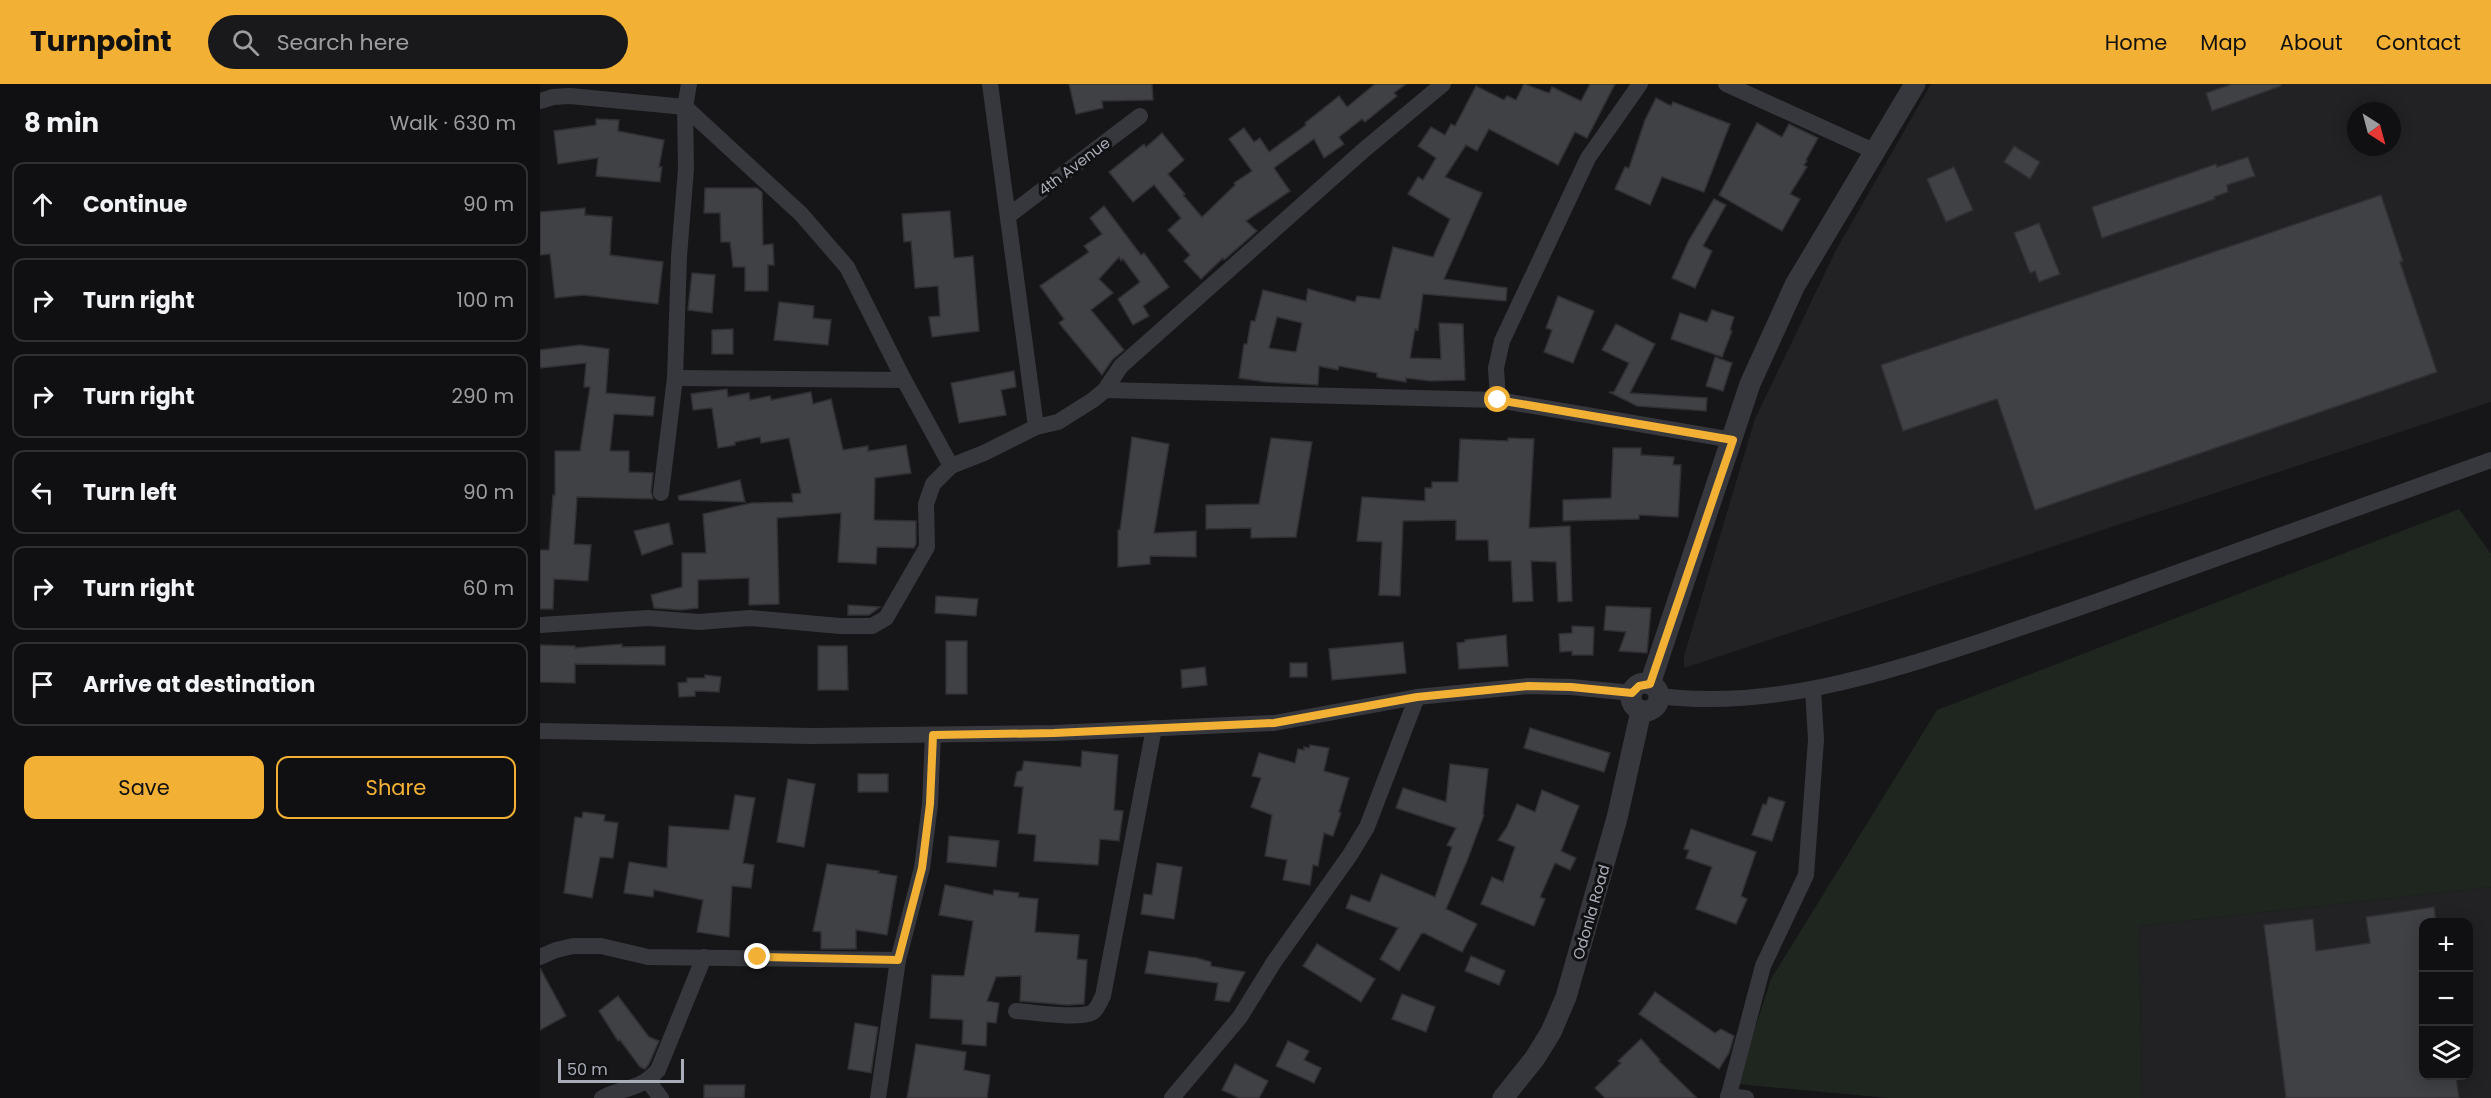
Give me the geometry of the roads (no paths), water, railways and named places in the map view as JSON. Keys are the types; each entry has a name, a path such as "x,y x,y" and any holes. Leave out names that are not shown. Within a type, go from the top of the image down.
{"street":[{"path":"662,493 675,378 679,256 686,169 685,107 689,84"},
{"path":"990,84 1036,427"},
{"path":"540,625 648,618 699,622 750,618 840,626 872,626 886,618 927,547 926,504 933,484 951,466 984,453 1036,427 1058,422 1105,390 1121,366 1365,148 1443,84"},
{"path":"1498,400 1496,368 1502,341 1588,158 1640,84"},
{"path":"1726,84 1876,153"},
{"name":"Odonla Road","path":"1503,1098 1535,1058 1551,1032 1566,997 1617,818 1646,696 1750,384 1795,285 1916,84"},
{"path":"540,101 553,97 570,96 685,107 801,214 847,267 904,380 951,466"},
{"name":"4th Avenue","path":"1008,216 1140,116"},
{"path":"675,378 904,380"},
{"path":"1105,390 1498,400 1733,440"},
{"path":"540,731 801,736 1054,733 1274,723 1417,697 1528,686 1571,687 1687,699 1749,697 1813,689 1897,669 2052,617 2491,460"},
{"path":"1746,1098 1728,1097 1763,966 1806,875 1816,740 1813,689"},
{"path":"1172,1098 1240,1017 1274,962 1350,855 1367,827 1417,697"},
{"path":"1016,1011 1088,1014 1096,1010 1103,996 1154,728"},
{"path":"878,1098 898,960 922,868 930,804 933,735"},
{"path":"540,957 573,946 601,946 648,957 898,960"},
{"path":"602,1098 648,1081 658,1070 704,957"},
{"path":"648,1081 661,1098"}]}
